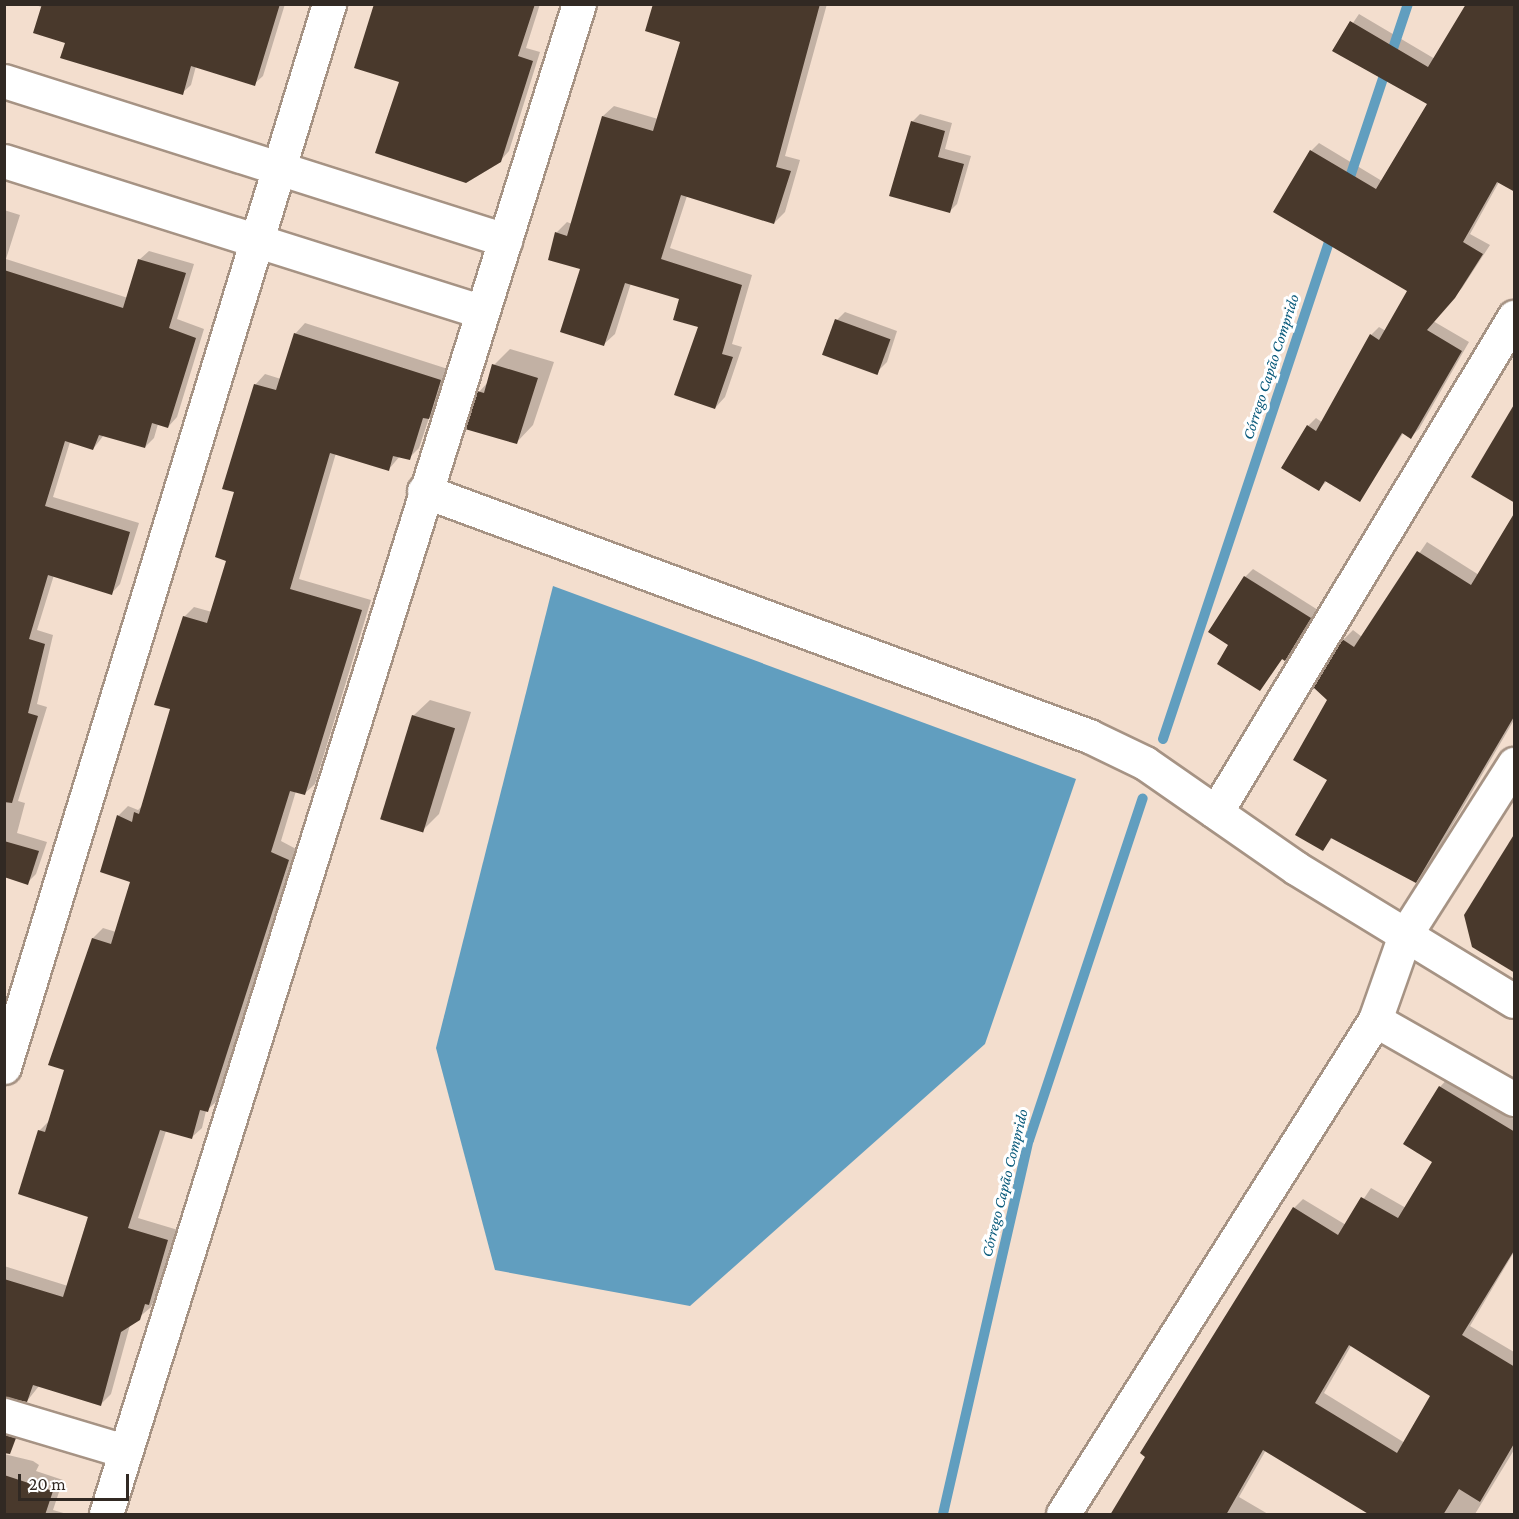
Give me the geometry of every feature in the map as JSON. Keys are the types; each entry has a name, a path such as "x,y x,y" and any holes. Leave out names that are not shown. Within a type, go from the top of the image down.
{"street":[{"path":"4,1067 329,4"},
{"path":"106,1515 480,312 506,240 579,4"},
{"path":"4,81 506,240"},
{"path":"4,161 480,312"},
{"path":"1216,812 1515,317"},
{"path":"424,491 1089,736 1145,763 1296,868 1515,1001"},
{"path":"1063,1515 1375,1020 1405,935 1515,764"},
{"path":"1375,1020 1515,1100"},
{"path":"4,1415 125,1451"}],"water":[{"path":"553,586 1076,779 985,1044 690,1306 495,1270 436,1048"}],"building":[{"path":"42,4 280,4 255,86 191,66 183,95 60,58 65,43 33,33"},
{"path":"374,4 535,4 518,56 533,61 501,162 466,183 375,153 399,82 354,68"},
{"path":"653,4 820,4 776,167 791,171 774,224 681,195 661,259 742,285 722,354 733,357 715,409 674,395 698,327 673,320 679,299 625,283 604,346 560,332 580,269 548,260 555,232 567,236 602,116 653,131 680,42 645,31"},
{"path":"1466,4 1515,4 1515,192 1497,182 1463,242 1483,254 1455,298 1427,330 1462,351 1411,439 1402,433 1360,502 1325,481 1319,491 1281,468 1307,425 1316,431 1370,334 1379,340 1407,291 1273,212 1310,150 1376,189 1427,104 1332,51 1350,21 1428,67"},
{"path":"911,121 945,131 938,157 964,164 950,213 889,196"},
{"path":"138,259 186,273 169,328 196,338 168,428 152,423 145,448 99,435 93,450 65,441 45,506 130,532 112,595 48,575 29,639 45,644 28,713 38,716 12,803 4,802 4,270 123,308"},
{"path":"835,319 890,339 877,375 822,355"},
{"path":"294,333 441,380 429,419 423,418 410,460 393,456 389,471 330,453 290,589 362,610 305,795 290,791 271,852 289,860 208,1112 200,1110 192,1139 160,1130 128,1228 168,1240 149,1305 145,1304 140,1320 121,1332 101,1406 33,1385 27,1402 4,1397 4,1279 63,1297 88,1217 18,1194 38,1130 45,1132 64,1070 48,1065 92,938 111,944 130,882 100,872 117,815 132,822 134,812 139,814 170,709 154,705 183,616 207,623 226,561 215,557 234,492 222,489 254,384 276,390"},
{"path":"492,364 538,378 517,444 465,429 477,391 484,393"},
{"path":"1515,403 1515,503 1471,477"},
{"path":"1515,512 1515,715 1416,883 1331,838 1323,851 1295,835 1327,780 1293,760 1327,700 1313,687 1342,639 1354,647 1417,551 1471,585"},
{"path":"1244,576 1311,618 1285,661 1282,659 1260,691 1217,664 1228,645 1208,632"},
{"path":"412,715 455,728 423,832 380,819"},
{"path":"1515,833 1515,973 1472,947 1464,915"},
{"path":"4,841 39,851 28,885 4,877"},
{"path":"1439,1086 1515,1132 1515,1249 1462,1335 1515,1367 1515,1442 1480,1502 1459,1489 1443,1515 1370,1515 1263,1450 1226,1515 1110,1515 1145,1457 1140,1453 1293,1207 1338,1235 1361,1197 1398,1218 1432,1162 1403,1144","holes":["1349,1345 1430,1396 1397,1453 1315,1403"]},
{"path":"4,1435 16,1438 10,1454 4,1453"},
{"path":"4,1475 53,1491 45,1515 4,1515"}],"waterway":[{"name":"Córrego Capão Comprido","path":"1347,186 1408,4"},
{"name":"Córrego Capão Comprido","path":"1163,739 1332,233"},
{"name":"Córrego Capão Comprido","path":"943,1514 1029,1140 1143,798"}]}
